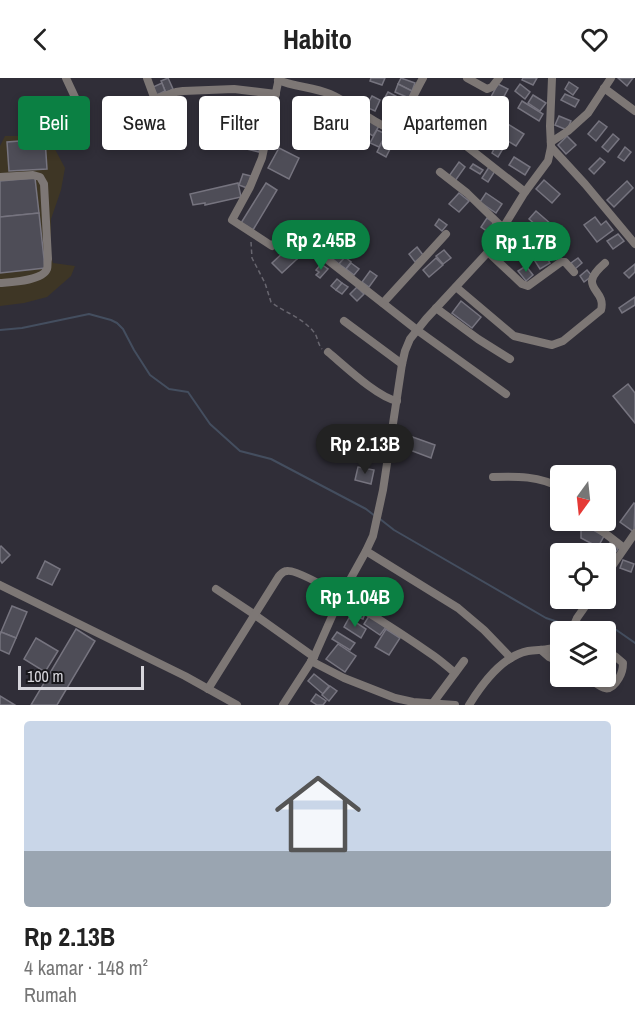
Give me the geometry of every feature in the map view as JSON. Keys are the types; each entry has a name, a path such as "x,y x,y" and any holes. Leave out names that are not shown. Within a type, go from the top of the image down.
{"street":[{"path":"66,78 74,96"},
{"path":"147,78 154,97 158,98 176,92 224,89 276,94"},
{"path":"284,232 272,246 233,222 232,218 250,187 262,158 279,79 286,83 328,93 388,128 396,126 401,119 423,78"},
{"path":"467,78 487,89 492,87 499,78"},
{"path":"283,705 312,659 341,596 366,551 376,526 402,364 410,339 488,252 525,192 548,161 552,78"},
{"path":"550,144 588,113 612,78"},
{"path":"604,88 635,111"},
{"path":"550,144 635,244"},
{"path":"471,150 525,192"},
{"path":"440,172 503,228"},
{"path":"0,177 33,175 40,177 44,184 48,259 47,270 35,279 0,283"},
{"path":"383,303 446,234"},
{"path":"488,252 526,286 561,262 566,262 574,272"},
{"path":"324,257 417,330 506,394"},
{"path":"456,287 514,336 557,344 601,310 602,301 592,285 592,279 605,263"},
{"path":"436,308 510,359"},
{"path":"344,321 402,364"},
{"path":"327,352 379,393 390,400 397,401"},
{"path":"493,477 537,479 550,482"},
{"path":"602,531 624,548"},
{"path":"616,560 635,533"},
{"path":"366,551 458,608 484,630 511,658"},
{"path":"208,689 279,576 285,571 293,571 309,578 341,596 435,657 455,673"},
{"path":"0,585 237,705"},
{"path":"216,589 255,615 312,659 344,678 392,701 455,705"},
{"path":"468,705 488,678 511,658 524,652 550,649"},
{"path":"541,650 550,657"},
{"path":"616,657 623,663 616,683"},
{"path":"433,703 464,661"}],"path":[{"path":"252,234 252,258 265,283 271,302 299,318 315,333 319,346 327,352"}],"shaded area":[{"path":"5,136 18,136 18,150 55,150 65,168 61,190 51,219 51,255 53,263 75,266 71,276 47,297 0,306 0,146"}],"building":[{"path":"168,78 173,89 166,93 161,81"},
{"path":"371,78 385,78 382,85 370,81"},
{"path":"401,78 415,83 412,91 398,84"},
{"path":"523,78 537,78 533,85 522,80"},
{"path":"618,78 633,78 627,86"},
{"path":"569,82 578,88 573,95 565,89"},
{"path":"162,83 165,91 157,95 153,87"},
{"path":"398,84 412,91 410,96 395,92"},
{"path":"498,84 508,89 504,96 491,96"},
{"path":"520,84 530,92 525,99 515,91"},
{"path":"565,94 579,100 575,107 561,100"},
{"path":"533,95 546,103 540,111 528,103"},
{"path":"372,96 380,100 375,111 370,109"},
{"path":"522,101 543,114 539,121 518,108"},
{"path":"559,116 571,121 567,130 555,125"},
{"path":"370,121 379,126 373,136 370,134"},
{"path":"599,121 607,127 596,141 588,134"},
{"path":"509,125 524,134 516,146 509,142"},
{"path":"377,130 382,132 382,141 379,147 370,143"},
{"path":"613,134 619,139 608,152 602,147"},
{"path":"567,136 576,145 566,154 558,145"},
{"path":"18,141 18,150 46,150 47,169 9,171 7,142"},
{"path":"382,142 382,150 390,150 386,157 377,152"},
{"path":"625,147 631,152 624,161 618,157"},
{"path":"280,148 299,158 289,179 268,168"},
{"path":"494,150 502,150 498,157 492,153"},
{"path":"514,157 530,167 525,175 509,165"},
{"path":"600,158 605,162 594,174 589,169"},
{"path":"459,162 465,167 455,181 449,176"},
{"path":"473,164 483,170 480,174 470,168"},
{"path":"489,167 495,171 488,182 482,178"},
{"path":"243,174 251,176 247,188 239,185"},
{"path":"35,178 39,213 0,217 0,181"},
{"path":"544,180 560,194 552,203 536,189"},
{"path":"627,181 633,188 614,207 607,200"},
{"path":"238,183 241,197 205,205 205,203 193,205 190,194"},
{"path":"266,183 277,190 253,230 241,223"},
{"path":"459,193 469,201 459,212 449,204"},
{"path":"486,193 502,204 496,213 480,202"},
{"path":"536,211 551,224 544,232 529,219"},
{"path":"39,213 45,268 0,273 0,217"},
{"path":"595,217 601,225 606,221 613,230 597,242 584,225"},
{"path":"487,218 494,222 488,232 481,227"},
{"path":"439,219 447,225 442,231 435,225"},
{"path":"310,225 320,235 297,259 287,249"},
{"path":"618,234 624,241 613,249 607,241"},
{"path":"510,239 515,244 508,252 502,247"},
{"path":"318,241 324,246 319,253 313,248"},
{"path":"557,242 564,252 557,256 550,246"},
{"path":"417,247 423,255 415,262 409,254"},
{"path":"287,249 297,259 282,273 272,263"},
{"path":"335,249 345,257 339,264 329,256"},
{"path":"444,250 451,258 443,264 436,256"},
{"path":"543,252 550,263 540,269 533,258"},
{"path":"345,257 351,262 346,269 339,264"},
{"path":"436,258 443,265 429,277 423,270"},
{"path":"578,258 582,263 575,269 571,263"},
{"path":"351,263 359,269 354,275 346,269"},
{"path":"321,264 328,269 320,278 316,275 319,272 316,270"},
{"path":"635,264 635,272 629,278 624,273"},
{"path":"526,266 533,275 526,281 518,271"},
{"path":"587,270 592,276 584,282 580,276"},
{"path":"370,271 377,276 369,287 362,282"},
{"path":"337,279 342,283 336,290 331,286"},
{"path":"342,283 348,287 342,294 336,290"},
{"path":"357,287 364,294 357,301 350,294"},
{"path":"635,297 635,305 622,313 619,308"},
{"path":"461,301 481,317 472,328 452,313"},
{"path":"628,384 635,393 635,423 613,396"},
{"path":"407,435 435,445 431,458 402,447"},
{"path":"358,467 374,470 371,484 355,480"},
{"path":"635,504 634,532 620,522"},
{"path":"581,531 595,531 604,536 600,543 590,543 581,538"},
{"path":"1,546 10,555 2,563 0,560"},
{"path":"623,560 634,564 631,572 620,568"},
{"path":"45,561 60,569 52,585 37,578"},
{"path":"12,606 27,612 16,638 1,632"},
{"path":"350,606 365,613 363,619 347,613"},
{"path":"369,616 386,627 380,635 364,624"},
{"path":"349,618 366,629 361,638 344,627"},
{"path":"76,629 95,641 57,705 31,705"},
{"path":"386,629 400,638 389,655 375,647"},
{"path":"1,632 16,638 9,654 0,650"},
{"path":"337,632 355,643 350,650 332,639"},
{"path":"36,638 58,651 45,672 24,659"},
{"path":"338,644 356,656 345,672 326,659"},
{"path":"314,674 329,686 323,694 308,681"},
{"path":"330,686 337,691 329,701 322,695"},
{"path":"316,694 326,701 323,705 317,705 311,701"},
{"path":"0,696 15,705 0,705"}],"waterway":[{"path":"0,330 22,328 89,314 111,320 123,329 150,375 169,389 188,392 210,424 240,451 271,459 366,509 375,516"},
{"path":"380,519 394,530 546,618 555,621"},
{"path":"616,630 635,643"}]}
